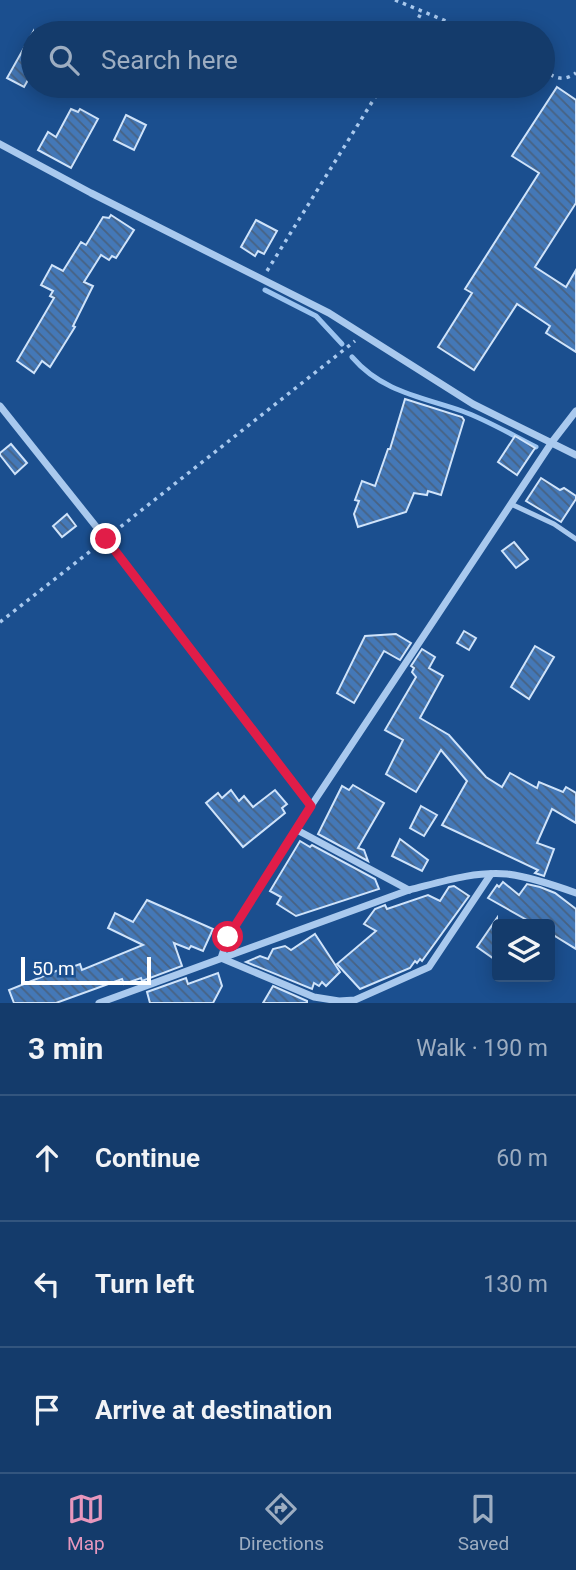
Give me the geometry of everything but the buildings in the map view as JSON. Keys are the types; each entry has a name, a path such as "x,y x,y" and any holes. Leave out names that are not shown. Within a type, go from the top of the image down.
{"street":[{"path":"0,144 329,313 473,404 576,455"},
{"path":"0,406 311,806"},
{"path":"221,958 228,937 311,806 510,504 576,411"},
{"path":"297,831 409,890"},
{"path":"221,958 314,997 355,1002 429,967 491,874"},
{"path":"99,1003 409,890 445,880 491,874 526,878 576,893"}],"lane":[{"path":"510,504 554,524 576,538"}],"path":[{"path":"395,0 446,21"},
{"path":"417,21 422,11"},
{"path":"555,77 562,79 576,73"},
{"path":"261,280 375,98"},
{"path":"0,622 363,334"}],"waterway":[{"path":"265,290 316,316 342,344"},
{"path":"352,357 389,386 462,411 536,447"}],"route":[{"path":"106,539 311,806 228,937"}]}
